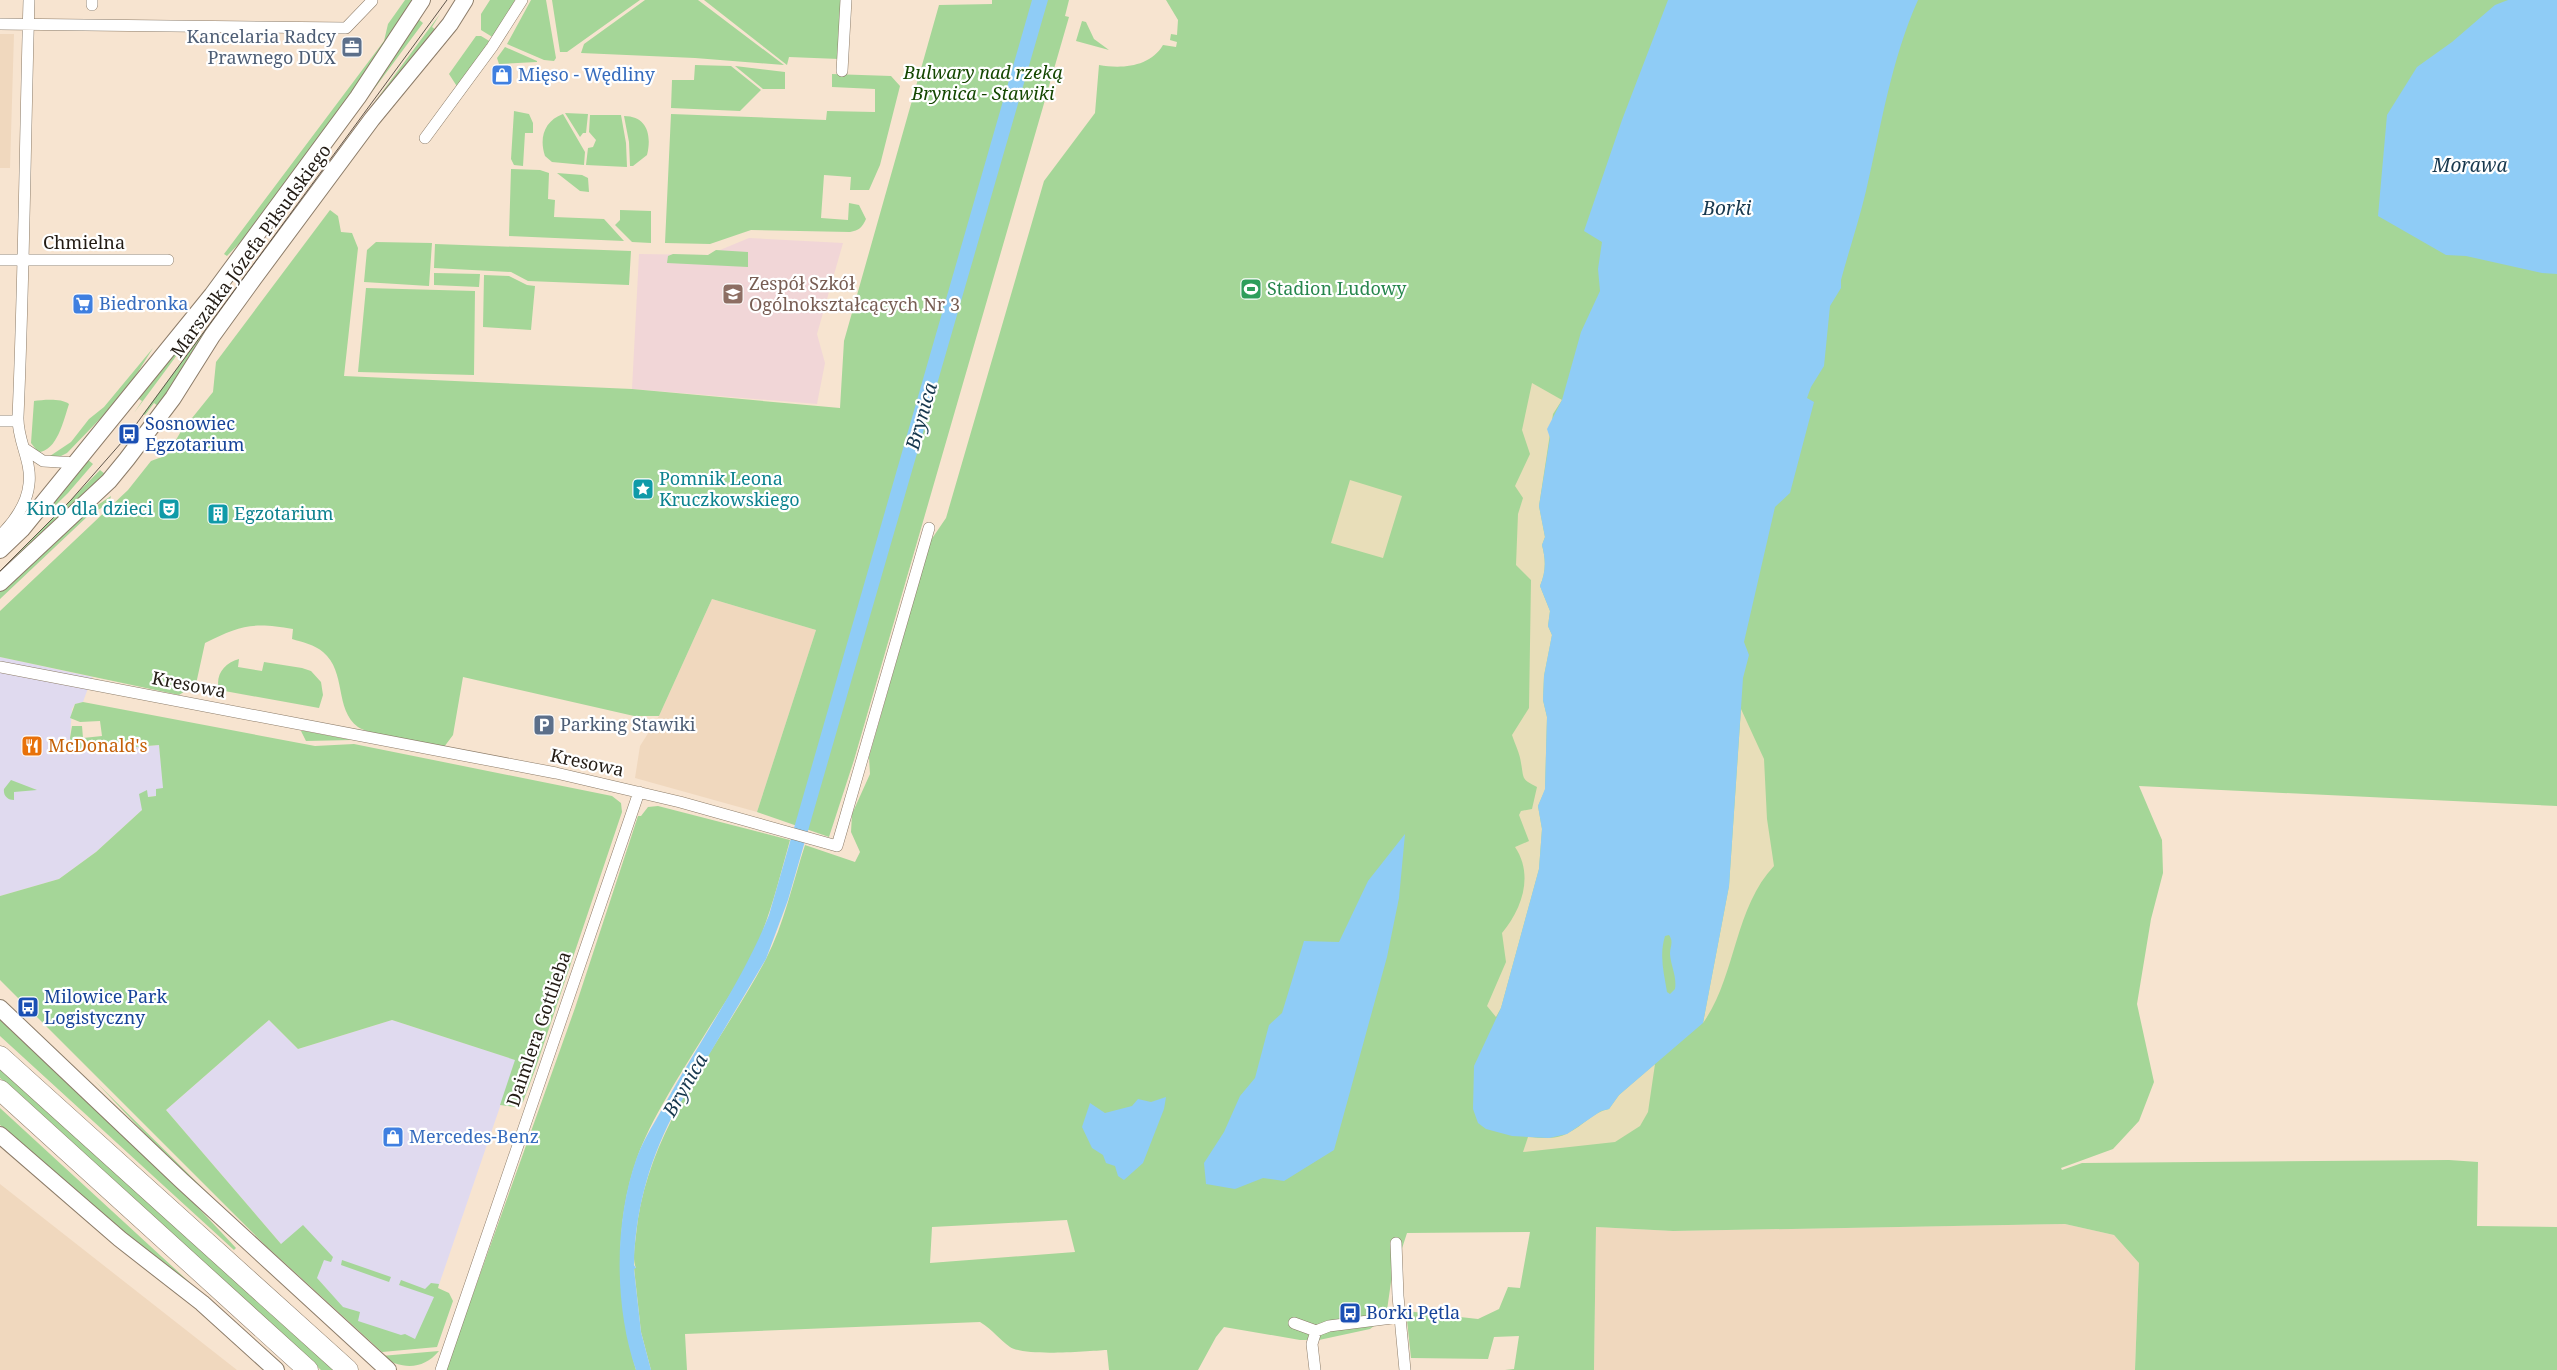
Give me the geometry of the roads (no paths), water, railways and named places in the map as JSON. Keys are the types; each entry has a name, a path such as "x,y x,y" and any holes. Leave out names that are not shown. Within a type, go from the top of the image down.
{"highway":[{"path":"0,1056 348,1370"},
{"path":"0,1090 308,1370"}],"main road":[{"name":"Marszałka Józefa Piłsudskiego","path":"0,550 22,529 212,295 358,97 422,0"},
{"name":"Marszałka Józefa Piłsudskiego","path":"0,583 109,481 127,459 173,398 212,336 254,278 372,119 450,24 465,0"},
{"path":"0,1008 182,1181 388,1370"},
{"path":"0,1135 120,1238 202,1303 276,1370"}],"street":[{"path":"0,536 12,523 29,489 30,476 18,421 24,260 29,0"},
{"path":"0,24 346,28 372,0"},
{"path":"425,138 492,47 522,0"},
{"path":"842,71 846,0"},
{"name":"Chmielna","path":"0,260 168,260"},
{"path":"0,421 18,421"},
{"path":"25,449 43,461 76,463"},
{"name":"Kresowa","path":"0,667 556,773 639,792 837,846 928,528"},
{"name":"Daimlera Gottlieba","path":"439,1367 639,792"},
{"path":"1396,1243 1405,1370"},
{"path":"1294,1322 1316,1331 1329,1326 1400,1317"},
{"path":"1315,1370 1312,1344 1316,1331"}],"water":[{"name":"Brynica","path":"1032,0 1048,0 788,900 766,959 672,1117 656,1153 644,1189 637,1227 634,1265 636,1268 634,1269 641,1332 651,1370 636,1370 624,1319 621,1292 621,1235 629,1182 637,1157 647,1136 747,963 769,915"},
{"name":"Borki","path":"1668,0 1918,0 1901,46 1887,94 1863,202 1841,280 1841,288 1830,306 1824,366 1811,387 1807,398 1814,402 1790,493 1775,507 1744,642 1749,655 1743,678 1729,886 1703,1023 1619,1095 1609,1109 1601,1111 1567,1134 1549,1138 1512,1136 1486,1129 1478,1123 1473,1109 1474,1066 1501,1008 1539,869 1542,829 1538,806 1545,789 1547,717 1543,700 1544,676 1552,635 1548,626 1550,611 1540,586 1544,571 1545,561 1542,545 1545,537 1539,506 1550,438 1547,429 1562,400 1581,332 1600,291 1598,269 1602,242 1584,231 1622,120","holes":["1669,935 1672,942 1671,963 1675,976 1675,989 1670,994 1667,992 1662,957 1665,936"]},
{"name":"Morawa","path":"2508,0 2557,0 2557,274 2542,273 2466,256 2446,255 2378,216 2387,115 2417,67 2452,42 2495,5"},
{"path":"1405,834 1399,898 1387,957 1334,1150 1284,1181 1263,1178 1235,1189 1206,1184 1204,1163 1224,1132 1240,1096 1255,1078 1269,1025 1282,1013 1304,941 1339,942 1368,881"},
{"path":"1166,1097 1164,1109 1143,1163 1124,1180 1118,1176 1115,1166 1106,1163 1103,1155 1092,1148 1082,1127 1090,1103 1105,1113 1132,1106 1138,1099 1151,1102"}],"tram line":[{"path":"0,571 71,500 129,434 447,0"}],"place":[{"name":"Kancelaria Radcy Prawnego DUX","path":"352,47"},
{"name":"Mięso - Wędliny","path":"502,75"},
{"name":"Stadion Ludowy","path":"1251,289"},
{"name":"Zespół Szkół Ogólnokształcących Nr 3","path":"733,294"},
{"name":"Biedronka","path":"83,304"},
{"name":"Sosnowiec Egzotarium","path":"129,434"},
{"name":"Pomnik Leona Kruczkowskiego","path":"643,489"},
{"name":"Kino dla dzieci","path":"169,509"},
{"name":"Egzotarium","path":"218,514"},
{"name":"Parking Stawiki","path":"544,725"},
{"name":"McDonald's","path":"32,746"},
{"name":"Milowice Park Logistyczny","path":"28,1007"},
{"name":"Mercedes-Benz","path":"393,1137"},
{"name":"Borki Pętla","path":"1350,1313"}],"park label":[{"name":"Bulwary nad rzeką Brynica - Stawiki","path":"983,83"}]}
